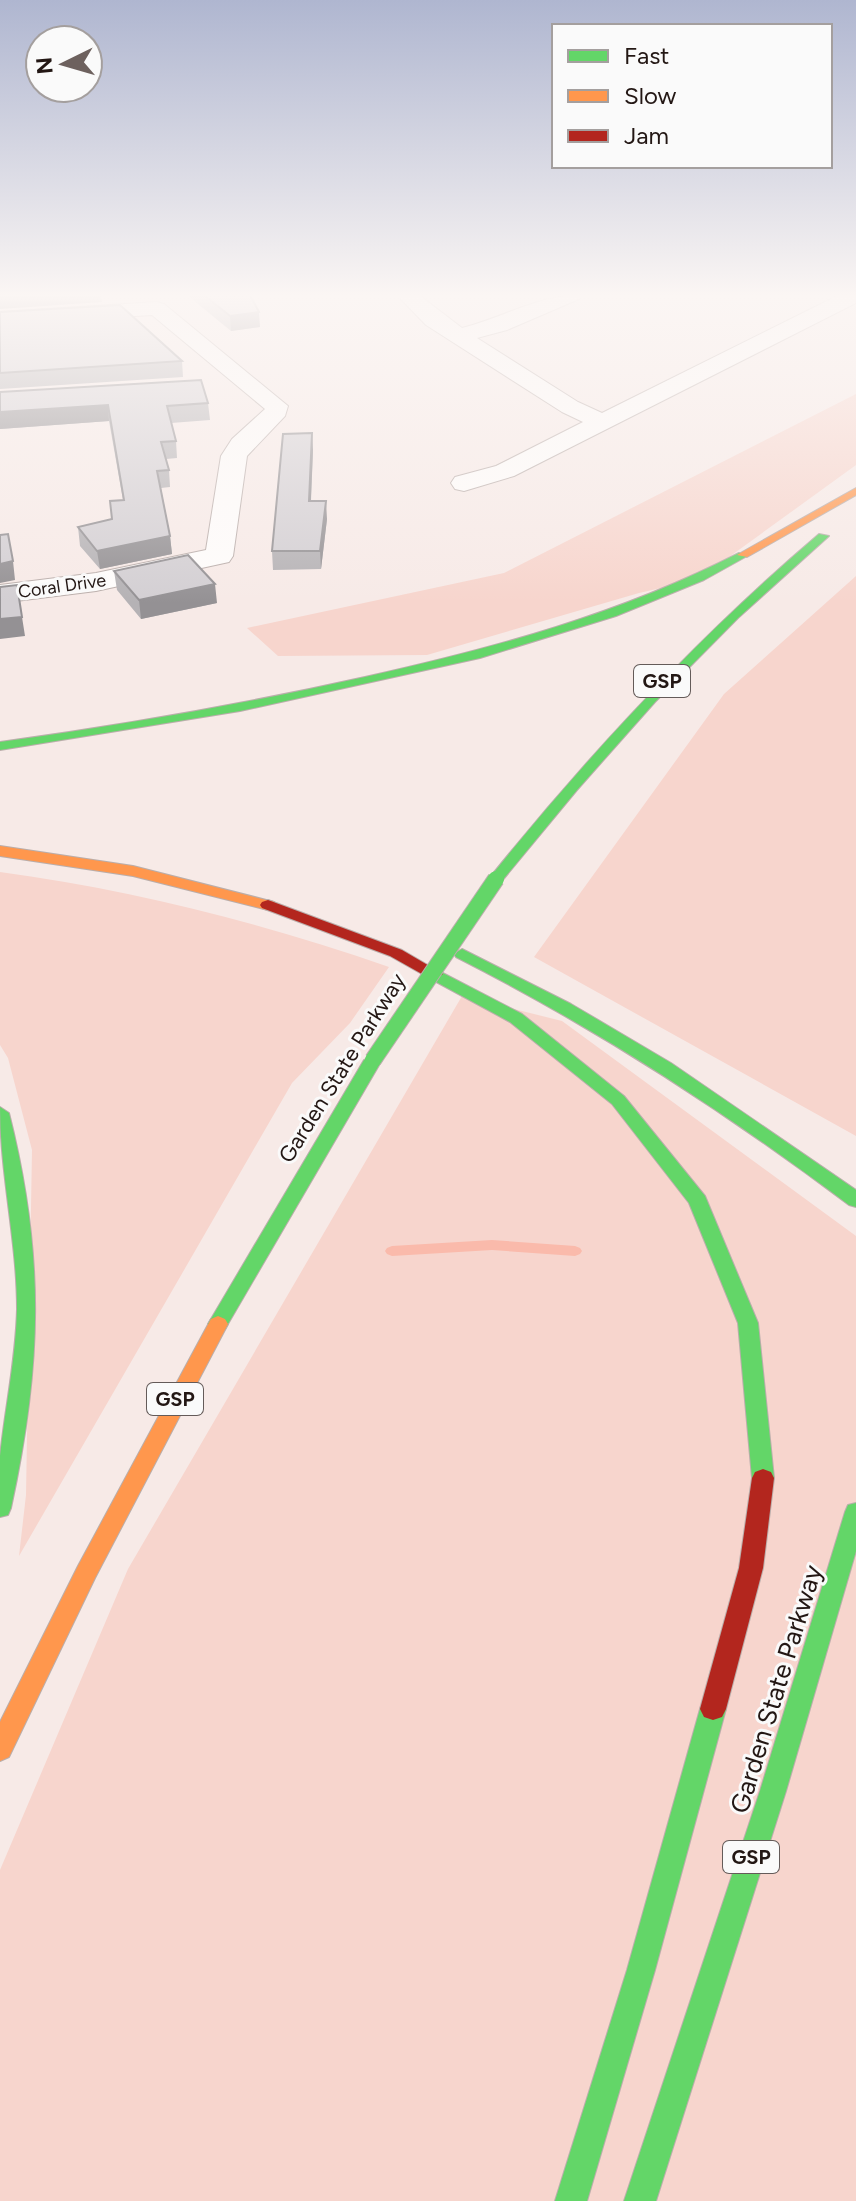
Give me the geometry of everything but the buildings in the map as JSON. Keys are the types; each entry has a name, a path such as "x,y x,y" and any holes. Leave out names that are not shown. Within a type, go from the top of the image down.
{"highway":[{"path":"0,746 303,695 540,638 620,612 686,585 751,552 856,491"},
{"name":"Garden State Parkway","path":"0,1749 60,1621 192,1367 373,1060 496,879 589,762 671,672 790,562 856,509"},
{"path":"0,851 154,875 254,901 326,925 395,954 506,1011 574,1059 640,1122 700,1205 735,1273 748,1317 764,1416 764,1472 756,1529 724,1667 651,1938 571,2201"},
{"path":"437,943 558,1003 676,1071 856,1200"},
{"path":"0,1113 9,1139 24,1218 28,1316 17,1430 0,1508"},
{"name":"Garden State Parkway","path":"640,2201 773,1791 856,1512"}],"street":[{"name":"Coral Drive","path":"0,594 96,582 219,556 234,456 241,444 277,411 266,398"},
{"path":"556,398 601,421"},
{"path":"464,483 505,471 648,398"}],"shaded area":[{"path":"849,398 856,398 856,465 729,557 705,578 639,593 427,655 278,656 247,628 504,573"},
{"path":"856,576 856,1136 534,957 724,694"},
{"path":"0,872 148,898 293,936 389,967 350,1023 292,1083 19,1556 26,1495 32,1150 8,1058 0,1045"},
{"path":"462,996 562,1021 856,1236 856,2201 0,2201 0,1870 128,1569"}],"waterway":[{"path":"392,1251 492,1245 575,1251"}],"traffic: fast":[{"path":"496,879 650,699 734,615 823,536"},
{"path":"0,746 240,707 475,655 612,614 656,597 743,555"},
{"path":"373,1060 496,879"},
{"path":"462,954 565,1008 665,1067 762,1131 856,1200"},
{"path":"435,974 516,1018 618,1100 698,1201 748,1323 763,1478"},
{"path":"218,1324 373,1060"},
{"path":"0,1113 13,1163 21,1213 27,1310 19,1408 0,1508"},
{"path":"640,2201 773,1791 856,1512"},
{"path":"571,2201 641,1970 713,1709"}],"traffic: slow":[{"path":"743,555 856,491"},
{"path":"0,851 133,871 268,905"},
{"path":"0,1749 86,1573 218,1324"}],"traffic: jam":[{"path":"268,905 396,953 435,974"},
{"path":"713,1709 751,1568 763,1478"}]}
